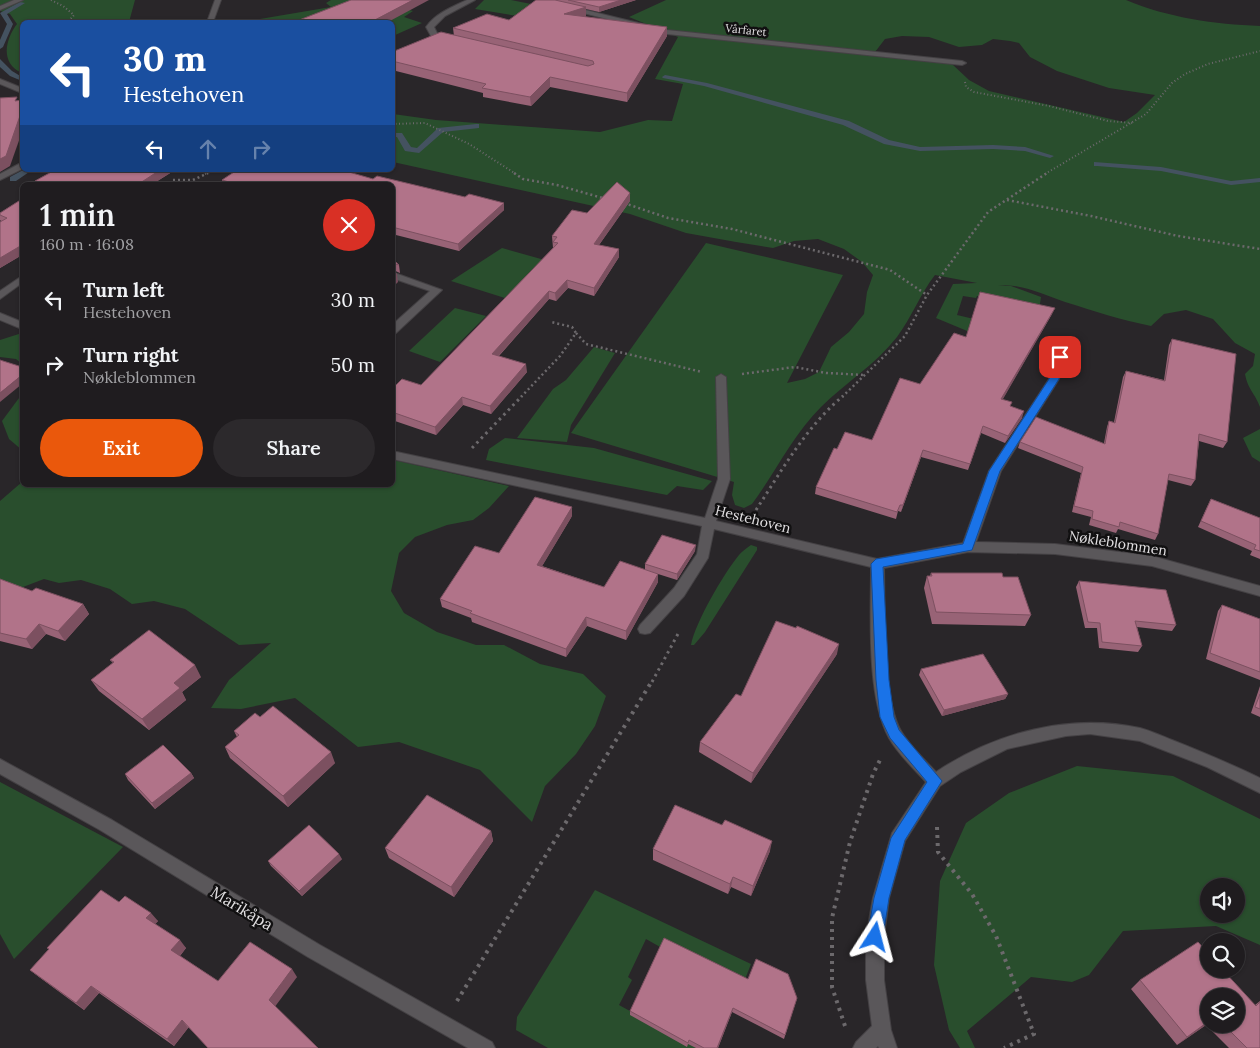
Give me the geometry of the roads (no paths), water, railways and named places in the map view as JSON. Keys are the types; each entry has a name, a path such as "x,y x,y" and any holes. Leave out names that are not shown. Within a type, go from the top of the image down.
{"street":[{"path":"0,8 20,0"},
{"path":"211,20 218,0"},
{"path":"459,41 434,34 430,27 432,22 472,0"},
{"name":"Vårfaret","path":"556,6 667,32 962,63"},
{"path":"0,81 20,90"},
{"path":"0,178 20,167"},
{"path":"395,276 437,290 395,328"},
{"path":"0,296 20,281"},
{"path":"0,316 20,325"},
{"path":"968,547 995,471 1054,379 1060,357"},
{"path":"645,629 679,592 702,555 709,524 724,479 721,377"},
{"name":"Hestehoven","path":"395,455 709,524 876,564"},
{"name":"Nøkleblommen","path":"876,564 968,547 1055,549 1152,561 1260,590"},
{"path":"876,564 882,680 887,717 894,734 935,781"},
{"path":"888,1048 882,1030 875,980 875,937 881,898 898,838 935,781 956,767 1004,743 1066,730 1090,728 1142,735 1212,762 1260,786"},
{"name":"Marikåpa","path":"0,766 106,825 314,951 486,1048"},
{"path":"862,1048 882,1030"}],"waterway":[{"path":"0,47 10,24 3,13 22,3"},
{"path":"0,61 6,70 20,78"},
{"path":"665,77 705,84 846,123 887,142 920,149 993,147 1025,149 1050,156"},
{"path":"395,135 399,135 408,149 419,151 441,130 476,126"},
{"path":"1097,164 1161,169 1231,183 1260,180"},
{"path":"13,179 25,172"}]}
